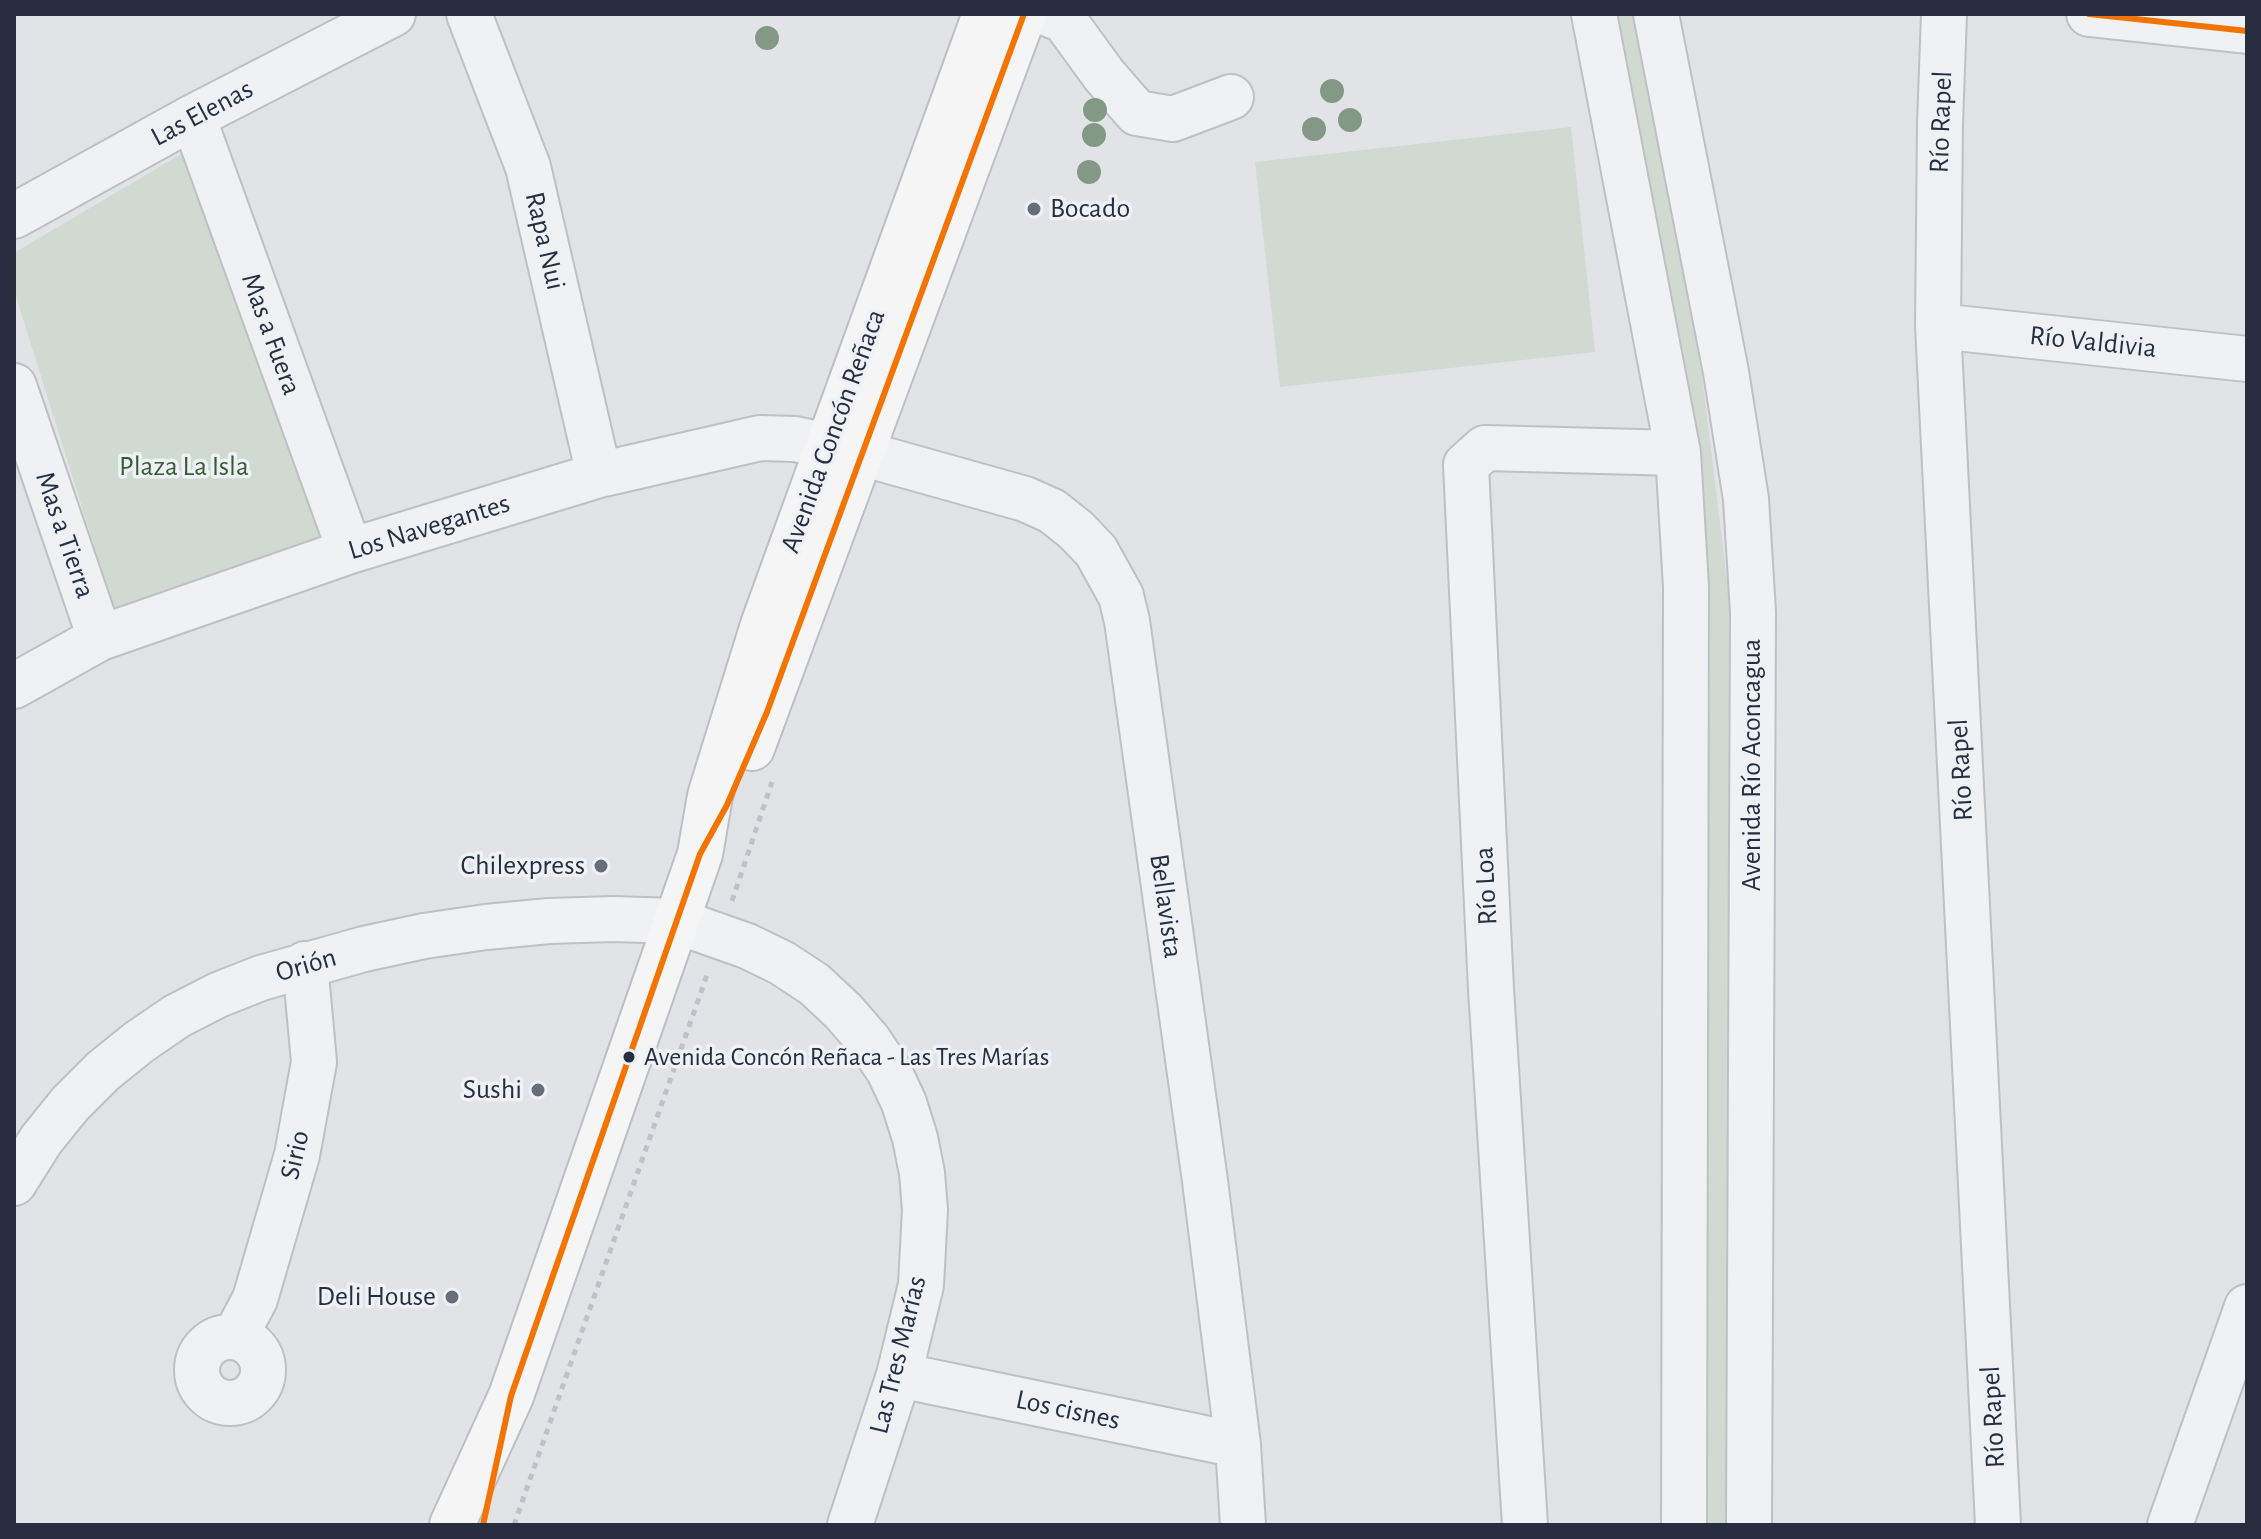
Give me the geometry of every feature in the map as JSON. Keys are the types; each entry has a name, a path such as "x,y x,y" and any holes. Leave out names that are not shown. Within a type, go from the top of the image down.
{"main road":[{"name":"Avenida Concón Reñaca","path":"845,449 985,14"},
{"name":"Avenida Concón Reñaca","path":"452,1525 511,1396 700,854 710,796 759,639 845,449 1024,14"},
{"name":"Avenida Concón Reñaca","path":"483,1525 511,1396"}],"street":[{"name":"Las Elenas","path":"14,216 193,117 393,14"},
{"name":"Rapa Nui","path":"469,14 528,167 599,475"},
{"path":"1048,14 1064,20 1104,75 1137,113 1173,119 1231,97"},
{"path":"1594,14 1678,453 1686,587 1684,1525"},
{"name":"Avenida Río Aconcagua","path":"1656,14 1726,372 1746,499 1753,612 1749,1525"},
{"name":"Río Rapel","path":"1944,14 1938,326 1998,1525"},
{"path":"2089,14 2247,31"},
{"name":"Mas a Fuera","path":"193,117 350,551"},
{"name":"Río Valdivia","path":"1938,326 2247,359"},
{"name":"Mas a Tierra","path":"14,386 100,638"},
{"name":"Los Navegantes","path":"14,686 100,638 350,551 599,475 760,438 795,439 845,449"},
{"name":"Río Loa","path":"1525,1525 1491,989 1466,465 1485,448 1678,453"},
{"name":"Bellavista","path":"845,449 1025,499 1052,511 1096,551 1121,596 1205,1181 1238,1445 1243,1525"},
{"name":"Orión","path":"14,1183 41,1140 70,1104 103,1071 177,1016 218,995 305,964 424,936 486,927 597,920 676,921"},
{"name":"Las Tres Marías","path":"676,921 747,946 782,963 814,984 869,1041 889,1071 904,1103 915,1138 925,1210 921,1285 899,1375 850,1525"},
{"name":"Sirio","path":"235,1337 255,1299 297,1155 314,1062 305,964"},
{"path":"2170,1525 2247,1307"},
{"name":"Los cisnes","path":"899,1375 1238,1445"}],"green space":[{"path":"1608,14 1636,14 1701,367 1729,597 1726,1525 1706,1525 1710,583 1693,438"},
{"path":"1571,127 1595,352 1280,387 1255,162"},
{"name":"Plaza La Isla","path":"181,154 327,535 114,610 14,290 14,253"}],"transit line":[{"path":"483,1525 511,1396 700,854 727,805 767,712 1024,14"},
{"path":"2089,14 2247,31"}],"place":[{"name":"Bocado","path":"1034,209"},
{"name":"Chilexpress","path":"601,866"},
{"name":"Avenida Concón Reñaca - Las Tres Marías","path":"629,1057"},
{"name":"Sushi","path":"538,1090"},
{"name":"Deli House","path":"452,1297"}]}
